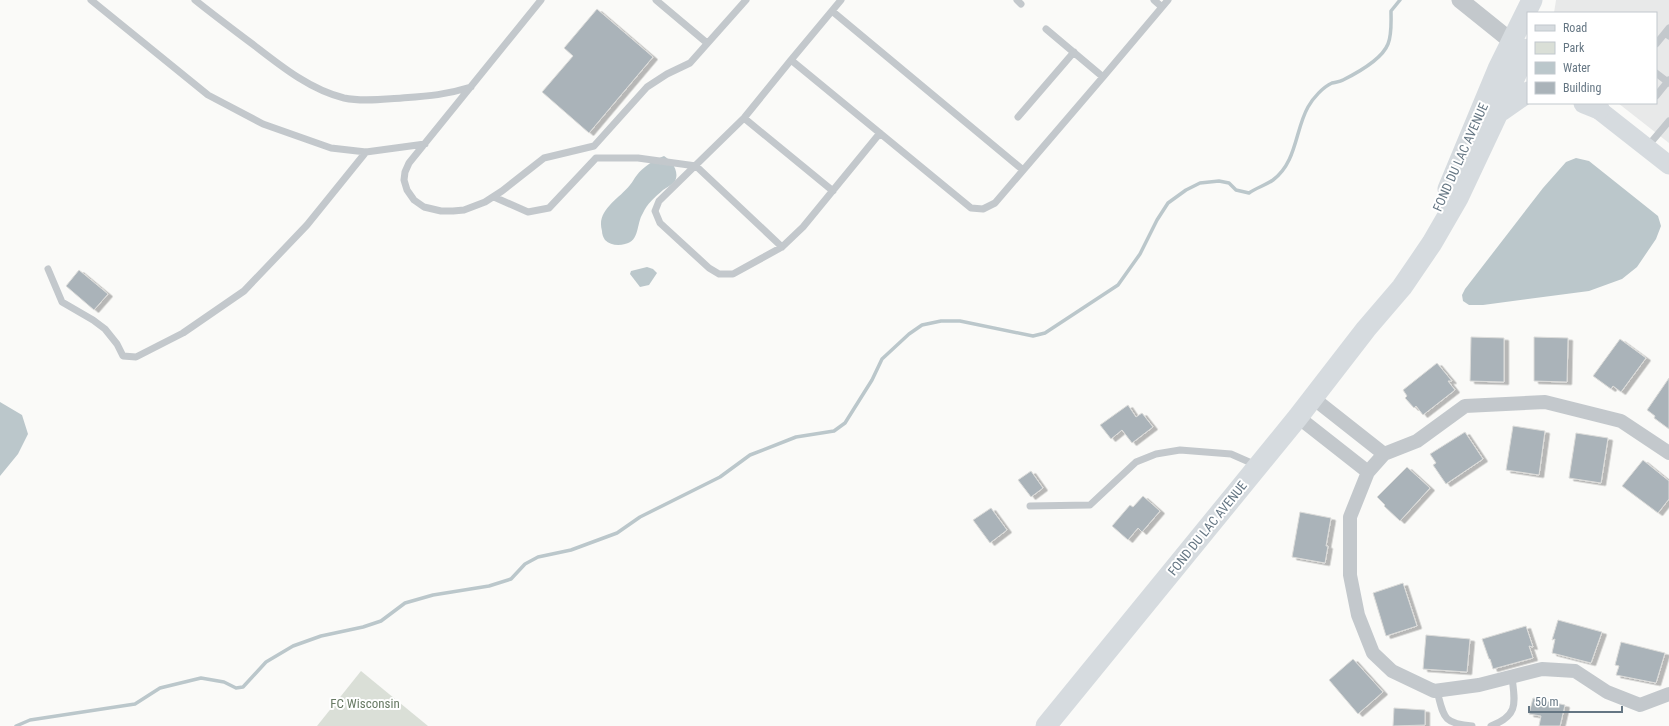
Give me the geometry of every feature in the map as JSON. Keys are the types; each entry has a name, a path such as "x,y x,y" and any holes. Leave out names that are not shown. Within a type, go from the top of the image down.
{"main road":[{"name":"FOND DU LAC AVENUE","path":"1530,12 1532,0"},
{"path":"1542,12 1546,0"},
{"name":"FOND DU LAC AVENUE","path":"1046,726 1298,417 1366,329 1402,287 1432,243 1458,198 1499,113 1523,49 1527,27"},
{"name":"FOND DU LAC AVENUE","path":"1366,329 1446,193 1498,69 1523,49"},
{"path":"1499,113 1527,93"},
{"path":"1591,105 1669,165"}],"street":[{"path":"1460,0 1523,49"},
{"path":"1313,398 1384,454"},
{"path":"1669,453 1621,421 1545,402 1465,406 1416,441 1384,454 1368,472 1350,517 1350,575 1358,615 1373,653 1392,671 1434,691 1479,685 1542,669 1575,671 1607,692 1640,705 1669,694"},
{"path":"1298,417 1368,472"}],"lane":[{"path":"91,0 208,95 263,124 331,148 366,152 425,144"},
{"path":"195,0 289,71 312,86 329,93 345,98 390,99 441,96 471,87"},
{"path":"541,0 425,144 405,172 404,180 407,190 414,200 424,207 454,211 469,208 494,197 544,158 594,146 647,87 667,74 690,63 746,0"},
{"path":"656,0 707,43"},
{"path":"841,0 744,118 660,201 655,212 660,223 708,268 719,274 733,274 782,247 804,228 880,133"},
{"path":"1154,0 1162,7"},
{"path":"791,60 971,208 983,209 995,203 1168,0"},
{"path":"832,11 1023,170"},
{"path":"1046,29 1103,77"},
{"path":"1657,43 1668,32"},
{"path":"1018,117 1074,52"},
{"path":"1657,74 1668,81 1657,95"},
{"path":"744,118 833,191"},
{"path":"1647,147 1669,121"},
{"path":"48,269 62,302 93,320 105,329 117,344 122,356 136,357 183,333 244,291 307,225 366,152"},
{"path":"494,197 528,212 549,208 596,158 638,158 696,166 782,247"},
{"path":"1030,506 1090,505 1136,462 1162,453 1180,450 1231,454 1258,466"},
{"path":"1491,726 1503,721 1514,708 1515,701 1512,677"},
{"path":"1437,691 1444,715 1447,719 1455,724 1472,726"}],"shaded area":[{"path":"1556,0 1669,0 1669,143 1619,104 1657,104 1657,12 1554,12"}],"green space":[{"name":"FC Wisconsin","path":"361,671 428,726 317,726"}],"water":[{"path":"664,156 672,163 676,170 675,181 657,195 647,207 641,217 637,232 630,242 614,245 607,242 603,236 601,224 605,211 631,184 642,170 653,161"},
{"path":"1576,158 1589,161 1658,216 1661,226 1656,239 1637,267 1622,279 1589,291 1483,305 1469,305 1463,301 1462,295 1465,289 1543,188 1566,162"},
{"path":"647,267 653,269 657,273 649,285 640,287 630,274 631,271"},
{"path":"0,402 22,415 28,434 18,454 0,476"}],"building":[{"path":"597,9 653,57 589,133 542,92 573,56 564,48"},
{"path":"79,270 108,294 94,310 66,286"},
{"path":"1471,337 1504,338 1504,382 1470,381"},
{"path":"1534,337 1568,338 1567,382 1534,381"},
{"path":"1620,339 1646,358 1621,392 1613,386 1611,389 1593,376"},
{"path":"1437,363 1452,381 1448,381 1455,390 1423,415 1416,406 1414,408 1405,398 1407,396 1403,390"},
{"path":"1669,378 1669,429 1654,418 1655,416 1647,410"},
{"path":"1128,405 1136,417 1142,413 1153,427 1132,443 1122,430 1111,439 1100,425"},
{"path":"1513,426 1545,431 1539,475 1506,470"},
{"path":"1465,432 1483,459 1446,484 1433,465 1436,463 1430,454"},
{"path":"1576,433 1608,438 1601,483 1569,478"},
{"path":"1643,460 1669,481 1669,499 1658,513 1622,486"},
{"path":"1407,467 1430,488 1400,521 1377,497"},
{"path":"1031,471 1043,488 1031,497 1018,480"},
{"path":"1143,496 1160,511 1142,532 1138,528 1128,540 1112,526 1130,505 1133,507"},
{"path":"991,508 1007,530 990,543 973,520"},
{"path":"1300,512 1331,518 1326,546 1328,546 1325,563 1292,557"},
{"path":"1403,583 1417,626 1386,636 1373,593"},
{"path":"1558,620 1602,632 1591,663 1552,653 1555,639 1552,640"},
{"path":"1526,626 1533,647 1529,646 1533,658 1493,669 1482,639"},
{"path":"1426,635 1470,639 1467,672 1423,669"},
{"path":"1621,642 1665,653 1656,683 1616,675 1619,666 1615,665"},
{"path":"1353,659 1383,692 1358,714 1329,680"},
{"path":"1533,698 1565,705 1560,726 1539,726 1541,716 1529,714"},
{"path":"1394,708 1425,710 1425,725 1393,726"}],"waterway":[{"path":"16,726 30,720 135,704 160,688 201,678 224,682 236,688 243,687 266,662 293,646 321,636 363,627 381,621 405,603 433,595 489,586 511,579 525,564 538,557 571,550 617,533 640,517 720,477 750,455 796,437 834,431 845,423 872,380 882,359 909,334 922,325 941,321 960,321 1033,336 1045,333 1118,285 1140,254 1157,220 1168,203 1186,190 1200,183 1219,181 1229,183 1236,190 1249,193 1270,182 1281,173 1291,155 1308,107 1315,97 1332,83 1342,81 1355,74 1375,60 1385,50 1390,36 1391,11 1400,0"}]}
